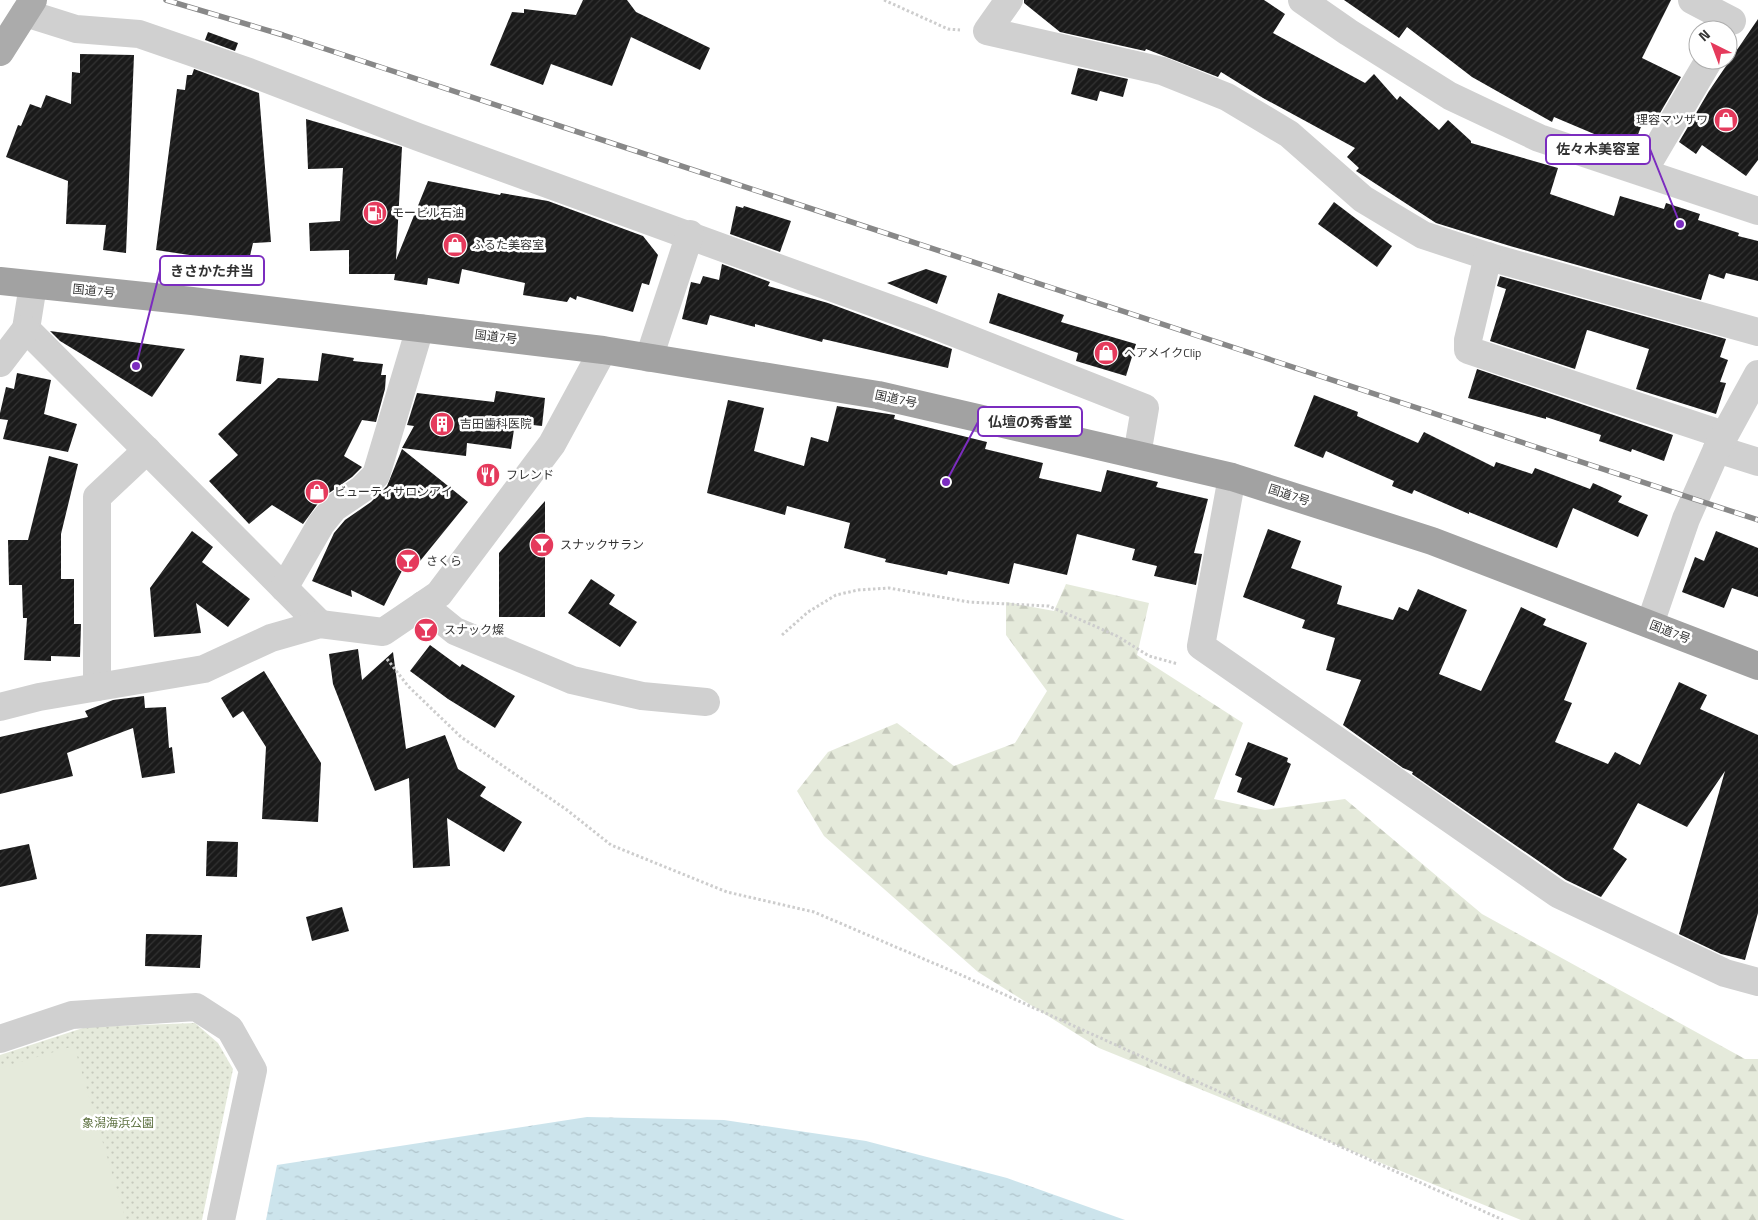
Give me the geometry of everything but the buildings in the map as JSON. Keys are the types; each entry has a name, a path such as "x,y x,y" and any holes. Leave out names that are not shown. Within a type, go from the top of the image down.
{"highway":[{"name":"国道7号","path":"0,281 33,286 192,301 603,350 878,395 1232,476 1432,541 1758,666"}],"main road":[{"path":"0,52 29,6"}],"street":[{"path":"1009,0 987,31 1162,71 1227,97 1289,134 1370,203 1423,235 1488,256 1758,332"},
{"path":"1302,0 1348,32 1450,96 1539,138 1758,211"},
{"path":"1692,0 1735,17"},
{"path":"29,6 76,29 139,34 249,72 418,137 690,234 924,321 1144,408 1137,455"},
{"path":"1643,172 1703,70"},
{"path":"649,358 690,234"},
{"path":"1488,256 1468,340 1468,350 1720,442 1758,462"},
{"path":"0,362 26,330 33,286"},
{"path":"284,588 321,524 334,508 362,489 376,475 420,328"},
{"path":"26,330 320,624"},
{"path":"0,707 39,697 204,669 271,638 320,624 383,632 439,594 552,444 603,350"},
{"path":"1650,624 1686,520 1720,442 1758,374"},
{"path":"97,687 97,497 147,450"},
{"path":"1232,476 1201,646 1558,894 1724,973 1758,982"},
{"path":"423,605 455,631 572,680 642,696 706,702"},
{"path":"0,1039 72,1015 196,1007 230,1029 253,1070 220,1220"}],"path":[{"path":"884,0 948,30 987,31"},
{"path":"782,635 808,612 836,595 858,590 889,588 969,602 1049,606 1117,636 1149,656 1174,664 1199,666 1214,655"},
{"path":"368,630 382,654 408,686 461,737 567,810 611,845 727,892 814,912 959,974 1503,1220"}],"green space":[{"path":"1066,584 1149,603 1137,655 1243,723 1214,799 1265,810 1345,799 1482,914 1745,1059 1758,1059 1758,1220 1521,1220 1099,1048 978,972 824,836 797,791 828,752 897,723 954,766 1015,743 1047,691 1006,635 1006,602 1054,611"},
{"name":"象潟海浜公園","path":"195,1023 218,1043 233,1069 202,1220 0,1220 0,1055 86,1027"},
{"path":"74,1046 126,1220 0,1220 0,1068"}],"water":[{"path":"587,1117 724,1120 866,1141 1007,1178 1125,1220 266,1220 277,1165"}],"railway":[{"path":"166,0 283,35 1758,520"}],"place":[{"name":"理容マツザワ","path":"1726,120"},
{"name":"モービル石油","path":"375,213"},
{"name":"佐々木美容室","path":"1680,224"},
{"name":"ふるた美容室","path":"455,245"},
{"name":"ヘアメイクClip","path":"1106,353"},
{"name":"きさかた弁当","path":"136,366"},
{"name":"吉田歯科医院","path":"442,424"},
{"name":"フレンド","path":"488,475"},
{"name":"仏壇の秀香堂","path":"946,482"},
{"name":"ビューティサロンアイ","path":"317,492"},
{"name":"スナックサラン","path":"542,545"},
{"name":"さくら","path":"408,561"},
{"name":"スナック燦","path":"426,630"}]}
